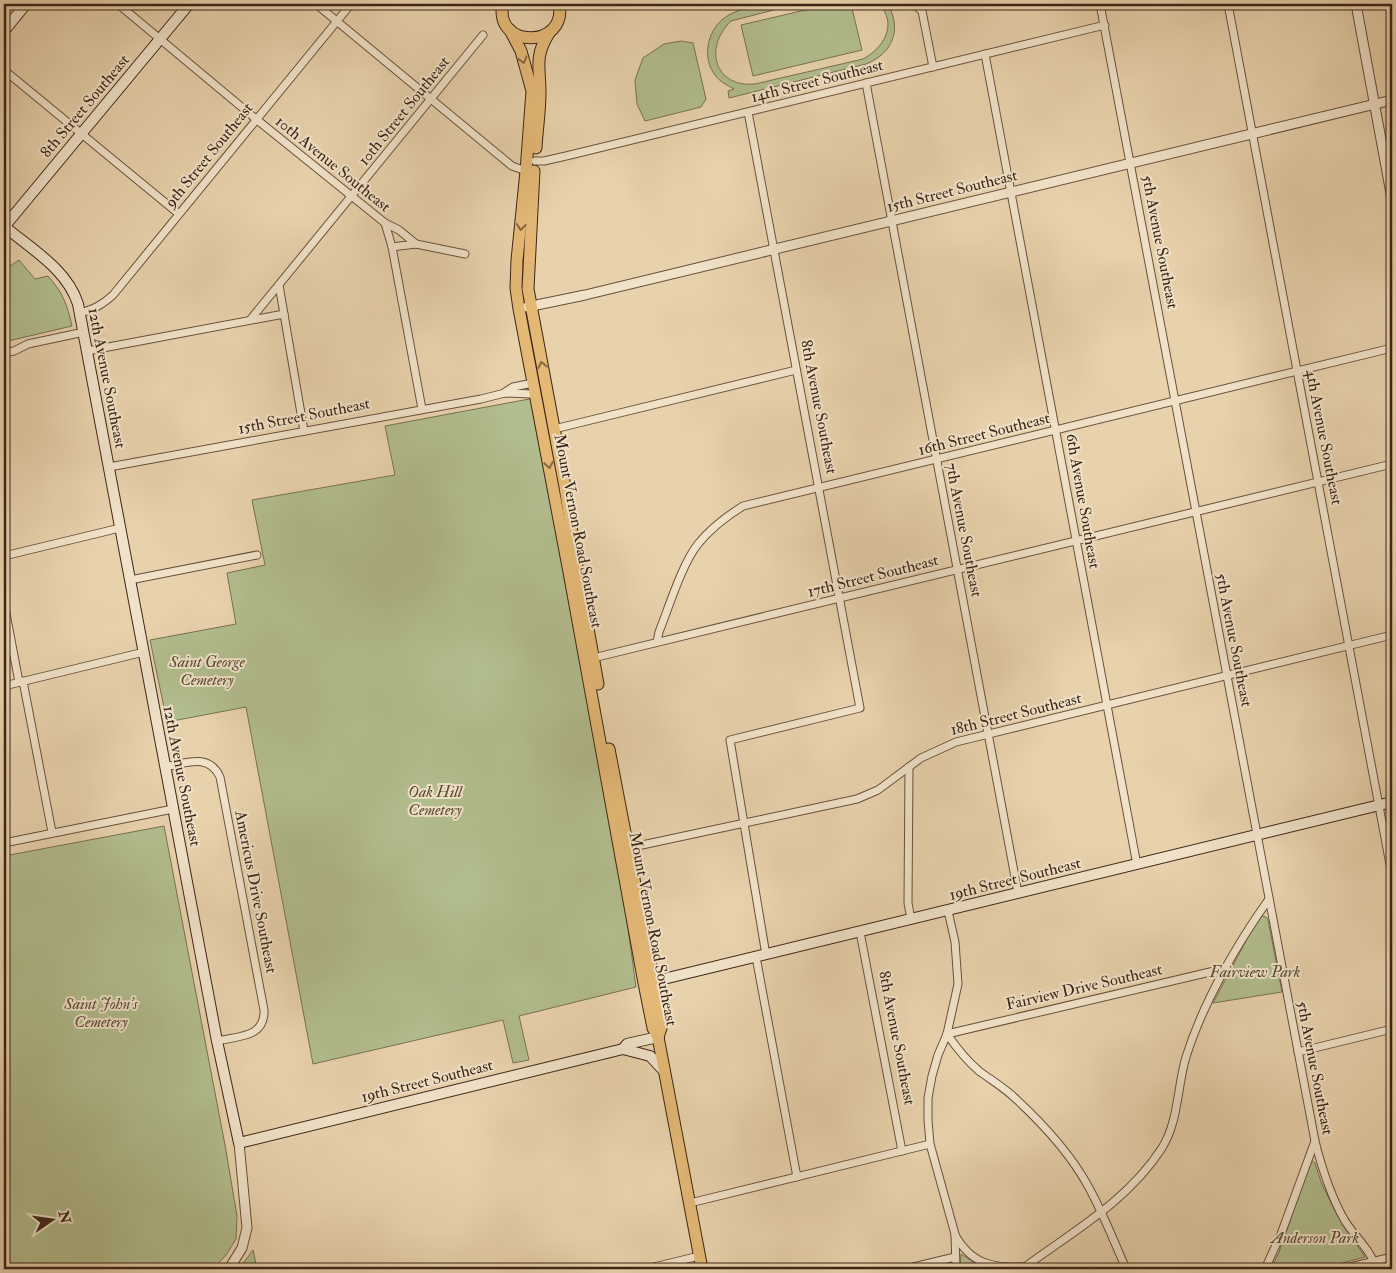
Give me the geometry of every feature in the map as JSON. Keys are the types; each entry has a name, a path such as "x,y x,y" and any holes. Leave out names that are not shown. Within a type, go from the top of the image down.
{"main road":[{"path":"4,31 26,4"},
{"name":"8th Street Southeast","path":"4,226 189,4"},
{"path":"510,30 525,38 533,39 549,33 559,18 559,4"},
{"name":"Mount Vernon Road Southeast","path":"502,5 502,16 521,51 532,91 517,260 516,288 519,309 648,982 662,1025 658,1037 702,1269"},
{"name":"Mount Vernon Road Southeast","path":"549,33 538,54 540,94 528,289 559,457 606,735 628,848 648,982"},
{"name":"12th Avenue Southeast","path":"4,226 61,274 75,296 80,312 217,1041 239,1143"},
{"path":"533,383 540,394 548,433 559,457"},
{"name":"19th Street Southeast","path":"648,982 948,911 1392,802"},
{"name":"19th Street Southeast","path":"623,1049 627,1044 658,1037"},
{"name":"19th Street Southeast","path":"239,1143 623,1049 650,1056 664,1071"}],"street":[{"name":"10th Avenue Southeast","path":"118,4 385,223 392,246 422,409"},
{"path":"316,4 512,166 526,172"},
{"name":"9th Street Southeast","path":"80,312 96,308 113,295 351,4"},
{"path":"914,4 922,12 933,67"},
{"name":"5th Avenue Southeast","path":"1100,4 1315,1141 1324,1176 1334,1198 1345,1221 1374,1261 1376,1269"},
{"name":"4th Avenue Southeast","path":"1228,4 1392,875"},
{"path":"1356,4 1392,199"},
{"name":"14th Street Southeast","path":"535,160 544,161 566,156 1104,25"},
{"name":"10th Street Southeast","path":"250,320 483,36"},
{"name":"6th Avenue Southeast","path":"985,54 1137,865"},
{"path":"4,70 179,214"},
{"name":"7th Avenue Southeast","path":"866,83 1018,893"},
{"name":"15th Street Southeast","path":"519,309 773,250 1392,100"},
{"name":"8th Avenue Southeast","path":"744,824 730,740 860,708 748,112"},
{"path":"385,223 399,230 416,244"},
{"path":"392,246 416,244 465,254"},
{"path":"279,285 304,431"},
{"path":"87,351 284,314"},
{"path":"4,353 36,342 84,332"},
{"name":"16th Street Southeast","path":"657,642 659,632 689,559 698,544 732,513 743,506 1392,348"},
{"path":"554,429 796,370"},
{"name":"15th Street Southeast","path":"505,393 513,387 533,383"},
{"name":"15th Street Southeast","path":"109,467 505,393 531,394 535,396"},
{"name":"17th Street Southeast","path":"593,658 1392,464"},
{"path":"4,556 120,528"},
{"path":"130,580 257,555"},
{"path":"4,603 52,832"},
{"name":"18th Street Southeast","path":"628,848 857,800 878,790 921,758 949,745 1392,636"},
{"path":"4,686 144,652"},
{"name":"Americus Drive Southeast","path":"165,767 199,761 208,762 216,768 220,777 259,981 264,1010 264,1020 260,1028 253,1033 217,1041"},
{"path":"909,768 908,902 911,919"},
{"path":"4,842 173,809"},
{"path":"744,824 761,956 797,1177"},
{"path":"948,911 955,942 958,984 947,1034 938,1055 928,1098 930,1144 955,1234 963,1248 974,1258 1006,1268 1024,1268 1102,1213 1150,1166 1163,1146 1173,1123 1185,1062 1194,1034 1227,968 1268,899"},
{"name":"8th Avenue Southeast","path":"860,932 902,1151"},
{"name":"Fairview Drive Southeast","path":"947,1034 1227,968"},
{"path":"1298,1052 1392,1029"},
{"path":"947,1034 958,1050 971,1063 1014,1097 1047,1130 1068,1156 1088,1185 1126,1269"},
{"path":"1265,1269 1281,1234 1315,1141"},
{"name":"12th Avenue Southeast","path":"229,1269 242,1248 247,1228 239,1143"},
{"path":"690,1203 930,1144"},
{"path":"955,1234 956,1269"},
{"path":"646,1269 699,1256"},
{"path":"905,1269 955,1257"},
{"path":"1342,1269 1392,1257"}],"green space":[{"path":"767,4 797,4 731,21 722,32 717,43 716,54 722,73 730,80 741,84 755,84 863,59 877,49 886,35 887,19 885,12 879,4 888,4 892,14 894,32 892,40 883,54 866,64 729,98 728,91 734,89 717,77 711,68 708,53 710,38 718,24 733,13"},
{"path":"831,4 851,4 862,50 753,76 741,25"},
{"path":"681,41 693,43 706,99 701,107 645,121 637,104 635,80 643,58 664,44"},
{"path":"19,260 35,279 48,276 53,282 64,299 72,326 4,342 4,270"},
{"name":"Oak Hill Cemetery","path":"529,399 532,401 623,891 636,987 519,1016 529,1060 513,1063 503,1020 313,1064 246,707 167,722 150,640 236,624 227,573 265,565 252,500 395,475 385,426"},
{"name":"Saint John's Cemetery","path":"164,826 225,1145 237,1216 236,1239 226,1255 213,1269 4,1269 4,856"},
{"name":"Fairview Park","path":"1262,916 1268,920 1282,992 1213,1003 1256,922"},
{"name":"Anderson Park","path":"1310,1162 1315,1163 1321,1182 1337,1215 1365,1257 1320,1269 1271,1269 1279,1252"},
{"path":"253,1250 257,1269 239,1269"},
{"path":"961,1254 978,1265 994,1269 960,1269"}],"park label":[{"name":"Saint George Cemetery","path":"207,671"}]}
